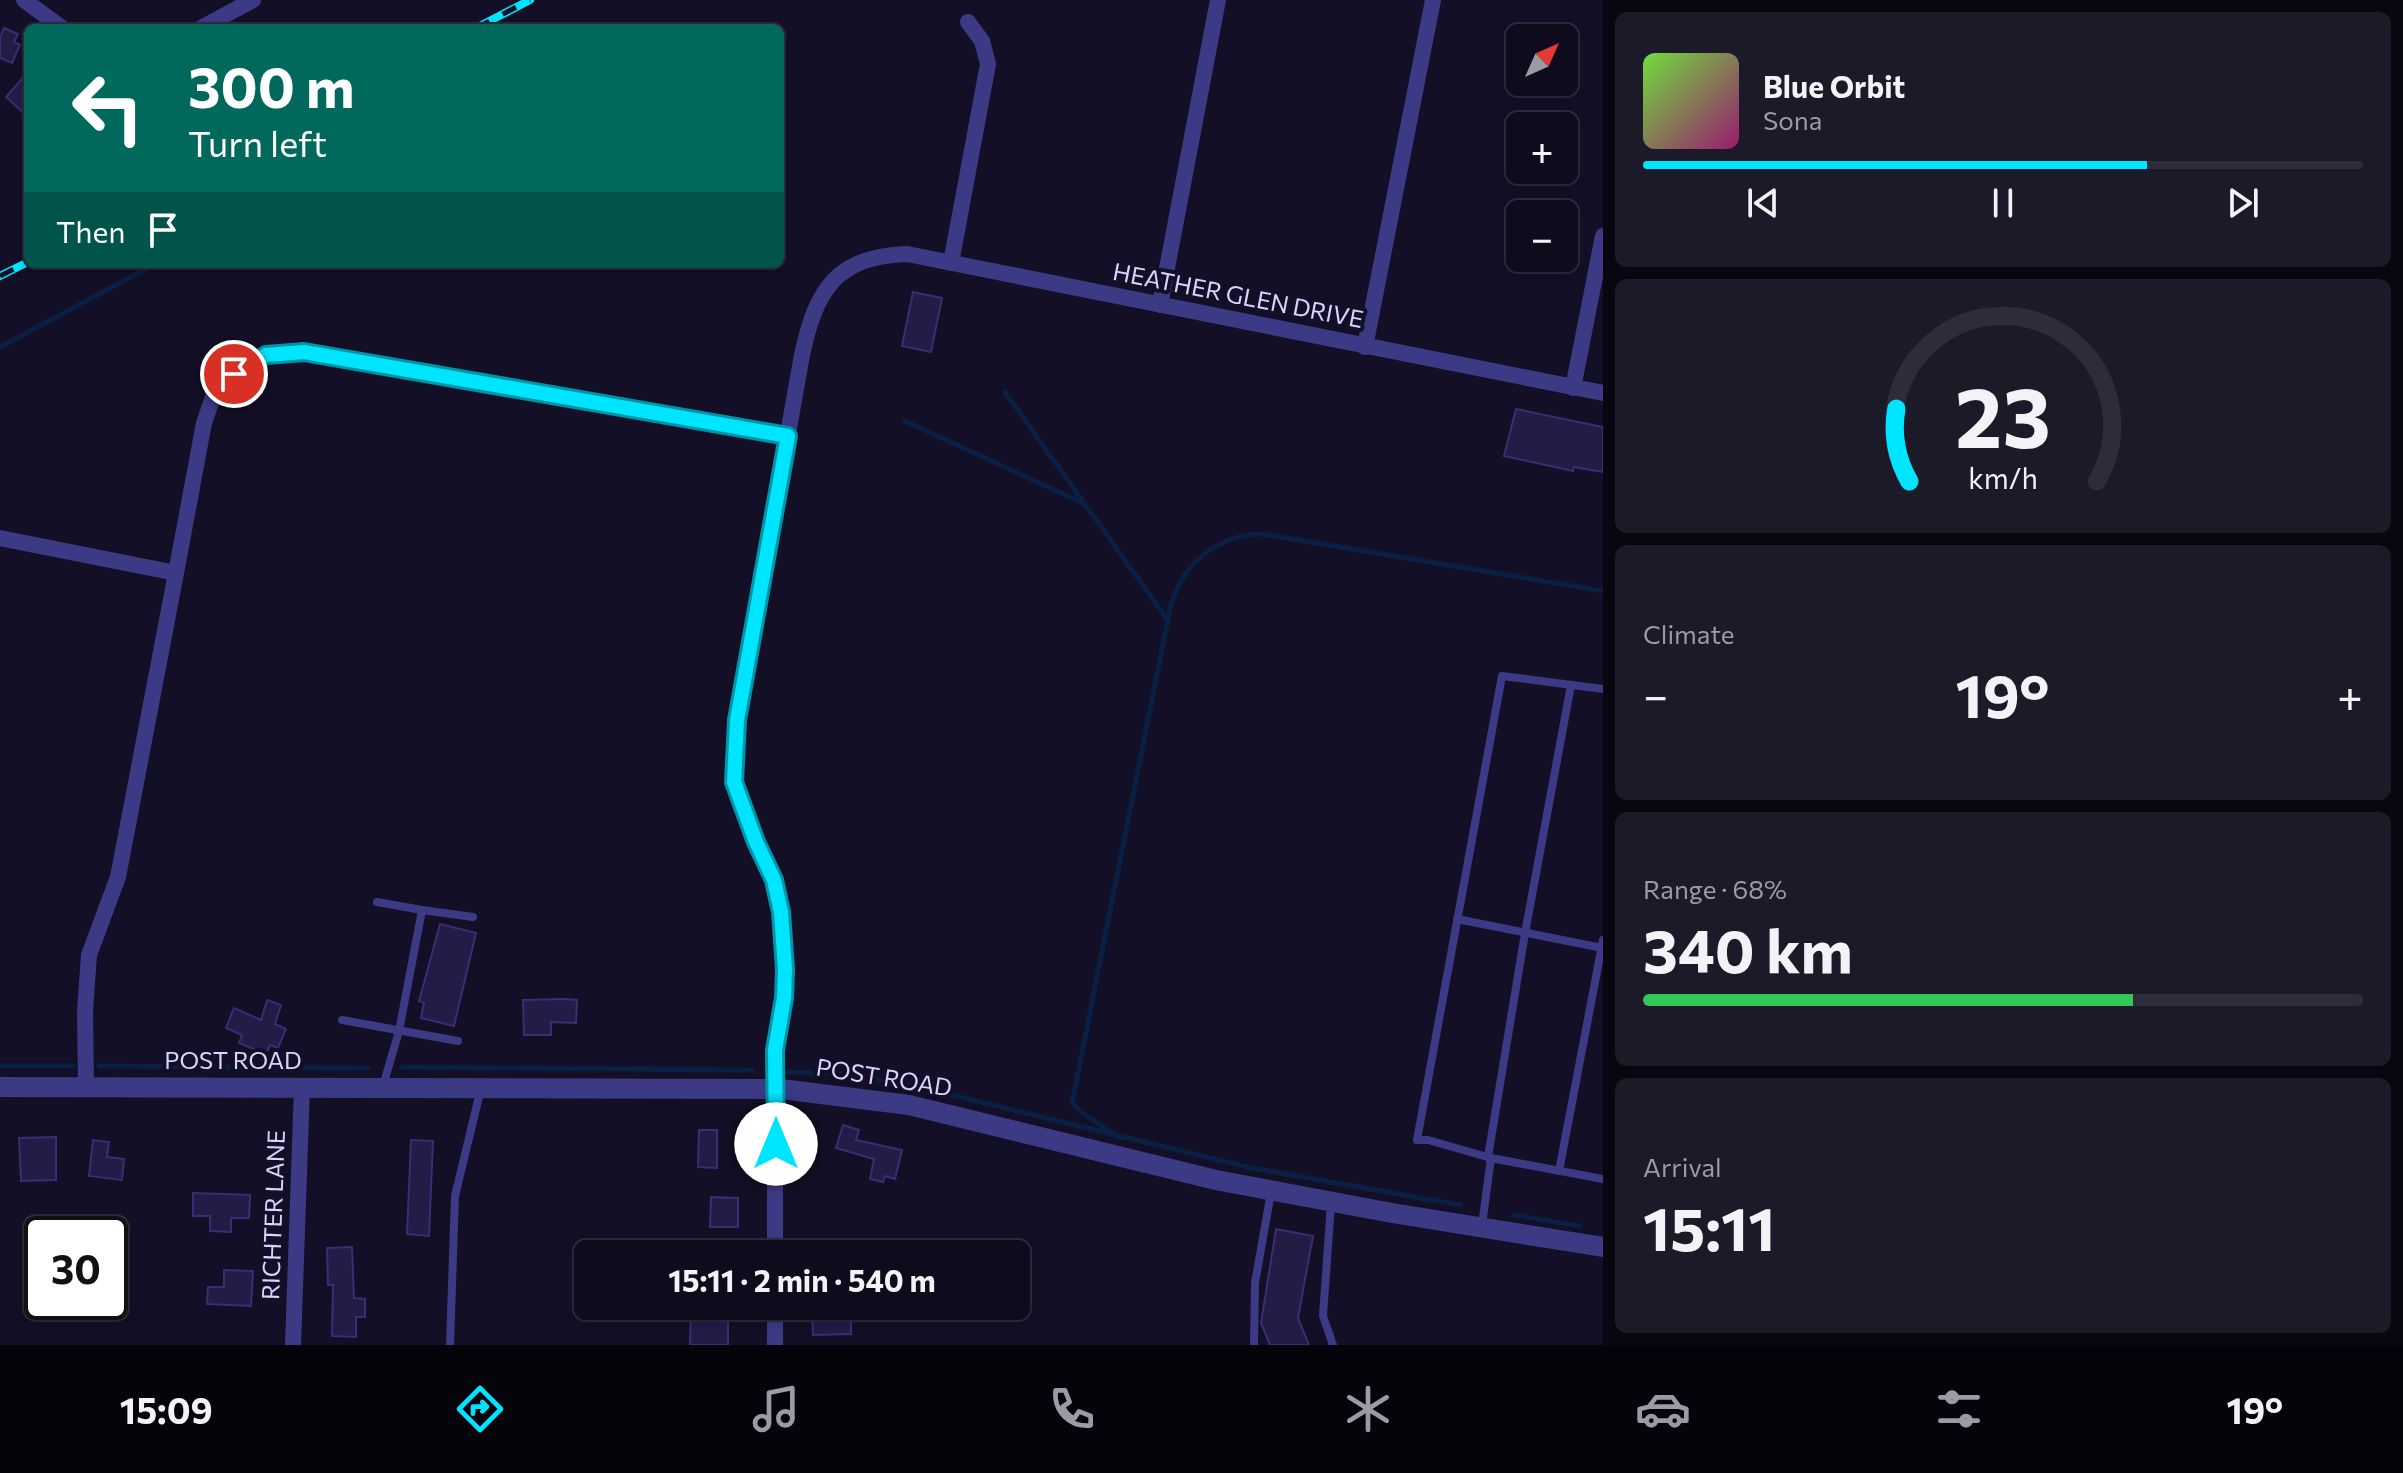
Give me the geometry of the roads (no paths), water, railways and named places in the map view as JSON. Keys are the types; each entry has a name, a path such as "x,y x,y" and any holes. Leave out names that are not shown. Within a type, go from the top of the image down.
{"street":[{"path":"24,0 57,24"},
{"path":"208,24 253,0"},
{"path":"1160,305 1218,0"},
{"path":"1365,347 1433,0"},
{"path":"951,263 988,64 982,41 968,22"},
{"path":"1573,388 1603,236"},
{"name":"HEATHER GLEN DRIVE","path":"788,436 810,317 819,298 841,275 865,259 878,255 907,254 1603,393"},
{"path":"86,1087 85,1011 89,955 118,877 204,423 213,397 234,374 266,355 304,352 788,436 737,720 734,782 774,880 781,912 785,969 784,998 775,1050 775,1240"},
{"path":"0,538 176,573"},
{"name":"POST ROAD","path":"0,1087 776,1089 909,1105 1216,1180 1603,1247"},
{"name":"RICHTER LANE","path":"293,1345 302,1087"},
{"path":"775,1320 775,1345"}],"lane":[{"path":"1603,689 1502,676 1417,1140 1603,1179"},
{"path":"1482,1227 1525,933 1571,685"},
{"path":"377,902 473,917"},
{"path":"383,1087 399,1031 422,910"},
{"path":"1457,919 1602,946 1559,1171"},
{"path":"342,1020 458,1041"},
{"path":"450,1345 455,1196 481,1087"},
{"path":"1254,1345 1255,1283 1271,1191"},
{"path":"1331,1202 1323,1316 1333,1345"}],"waterway":[{"path":"0,347 148,268"},
{"path":"1005,392 1167,619"},
{"path":"905,421 1085,504"},
{"path":"1120,1138 1072,1103 1171,604 1194,564 1231,539 1262,534 1603,591"},
{"path":"0,1066 72,1066"},
{"path":"99,1066 368,1068"},
{"path":"402,1067 753,1070"},
{"path":"789,1072 848,1074 940,1092 1247,1167 1460,1205"},
{"path":"1515,1215 1579,1226"}],"railway":[{"path":"484,24 530,0"},
{"path":"0,276 24,264"}]}
